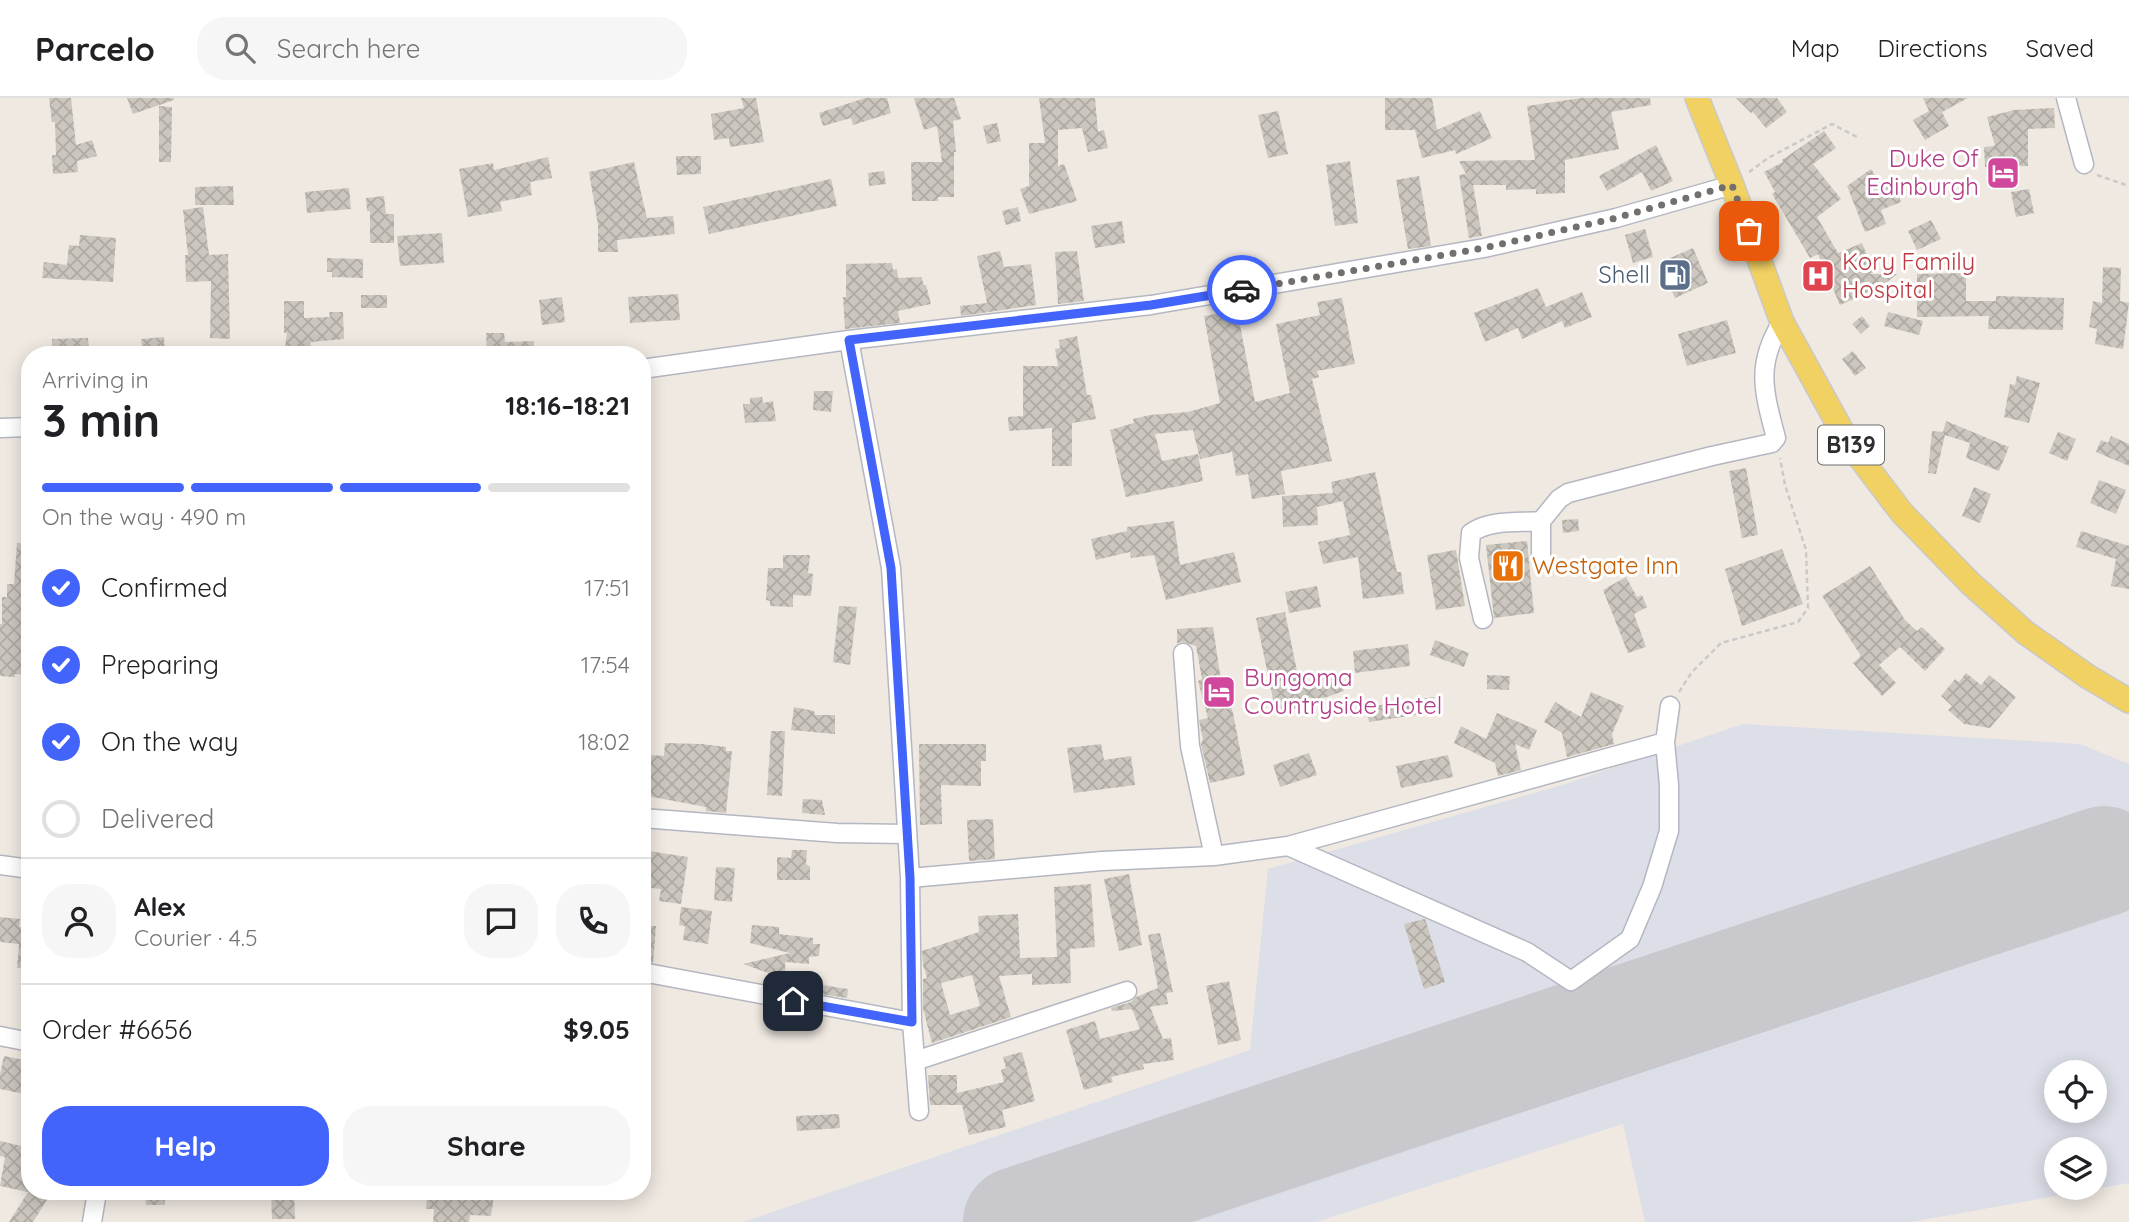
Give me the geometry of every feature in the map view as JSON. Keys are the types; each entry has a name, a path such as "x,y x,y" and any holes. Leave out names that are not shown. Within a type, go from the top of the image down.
{"main road":[{"name":"B139","path":"1697,98 1782,322 1849,442 1902,513 1970,583 2026,633 2087,676 2129,701"}],"street":[{"path":"2066,98 2084,164"},
{"path":"651,368 849,340 1151,305 1430,258 1616,218 1732,185"},
{"path":"1541,558 1541,521 1559,499 1568,493 1712,456 1768,445 1776,438 1765,396 1764,366 1770,341 1782,322"},
{"path":"849,340 891,568 910,878 912,1022 919,1111"},
{"path":"0,428 21,427"},
{"path":"1483,620 1469,558 1471,533 1491,525 1541,521"},
{"path":"1183,653 1190,746 1214,856"},
{"path":"1288,846 1527,952 1571,981 1630,939 1652,887 1669,831 1665,743 1670,706"},
{"path":"910,878 1102,861 1214,856 1288,846 1665,743"},
{"path":"651,819 837,834 907,834"},
{"path":"0,865 21,868"},
{"path":"651,974 912,1022"},
{"path":"915,1061 1127,990"},
{"path":"0,1036 21,1040"},
{"path":"92,1222 96,1200"}],"path":[{"path":"1732,185 1768,158 1832,124 1859,138"},
{"path":"2084,164 2099,177 2129,186"},
{"path":"1670,706 1692,672 1721,643 1798,622 1808,608 1806,550 1785,485 1776,438"}],"shaded area":[{"path":"1743,724 2080,744 2129,764 2129,1183 2107,1187 2107,1137 2044,1137 2044,1198 1911,1222 1645,1222 1623,1124 1316,1222 743,1222 1250,1050 1268,869 1562,785"}],"building":[{"path":"49,98 71,98 76,145 92,140 97,156 77,161 78,172 53,174 52,155 56,155 55,122 52,122"},
{"path":"127,98 174,98 174,100 133,114"},
{"path":"741,98 756,98 764,142 730,147 729,138 714,140 711,114 744,108"},
{"path":"865,98 887,98 891,113 853,125 851,118 823,126 819,113"},
{"path":"914,98 954,98 961,119 953,121 956,152 954,197 938,197 938,201 912,201 911,162 942,162 937,126 924,130"},
{"path":"1039,98 1095,98 1098,132 1104,130 1108,148 1088,152 1082,128 1058,130 1058,166 1064,164 1077,201 1029,214 1020,189 1029,186 1029,143 1045,143"},
{"path":"1385,98 1432,98 1437,130 1480,111 1492,138 1456,154 1455,150 1422,158 1415,130 1385,130"},
{"path":"1581,98 1650,98 1651,105 1611,112 1619,149 1565,160 1565,193 1536,194 1536,189 1506,190 1506,185 1473,185 1482,236 1469,238 1459,175 1466,174 1459,161 1535,160 1527,106"},
{"path":"1736,98 1777,98 1787,112 1766,128 1753,112"},
{"path":"1923,98 1968,98 1942,112 1949,126 1925,140 1913,120 1929,111"},
{"path":"159,106 172,107 171,162 159,162"},
{"path":"2054,108 2055,128 2028,129 2028,166 1985,167 1984,147 1995,146 1987,117 2014,110"},
{"path":"1278,111 1288,154 1268,158 1258,115"},
{"path":"997,123 1001,141 987,144 983,126"},
{"path":"1824,131 1836,148 1813,164 1841,199 1817,217 1838,253 1862,243 1874,272 1869,274 1897,274 1881,287 1840,305 1818,254 1810,258 1772,194 1775,192 1764,172 1783,162 1782,160"},
{"path":"1656,145 1673,181 1651,191 1642,172 1607,191 1599,176"},
{"path":"676,156 701,156 701,174 677,175"},
{"path":"548,157 552,178 530,182 532,195 500,202 502,211 468,217 459,169 493,163 494,170"},
{"path":"1350,161 1358,223 1335,226 1326,165"},
{"path":"634,162 647,218 673,216 675,234 617,240 618,252 598,252 598,225 589,172"},
{"path":"1871,169 1884,188 1895,184 1901,202 1881,210 1886,224 1865,232 1847,186"},
{"path":"884,171 886,184 869,186 868,173"},
{"path":"1419,176 1431,246 1408,249 1396,180"},
{"path":"831,179 837,206 709,234 703,207"},
{"path":"233,186 234,205 195,205 195,187"},
{"path":"349,188 351,209 307,213 305,192"},
{"path":"2029,189 2034,213 2016,217 2011,192"},
{"path":"384,196 386,214 394,214 394,243 370,243 370,211 367,211 366,198"},
{"path":"203,207 209,255 228,254 230,339 210,338 211,281 186,282 185,255 188,255 183,210"},
{"path":"1018,207 1021,221 1006,225 1002,211"},
{"path":"1931,220 1941,239 1917,250 1908,231"},
{"path":"1122,221 1125,243 1095,248 1091,226"},
{"path":"1645,229 1653,257 1633,263 1625,235"},
{"path":"442,233 444,263 400,266 397,236"},
{"path":"80,235 116,238 113,282 42,278 44,262 67,265 69,245 79,246"},
{"path":"1693,248 1708,283 1675,298 1659,263"},
{"path":"1000,251 1004,267 1031,264 1036,305 961,316 960,306 987,303 977,256"},
{"path":"1077,251 1084,301 1058,304 1055,252"},
{"path":"327,258 363,259 363,278 332,277 332,272 327,272"},
{"path":"892,263 893,270 897,269 898,278 921,277 931,304 898,311 900,323 845,329 843,297 846,297 846,264"},
{"path":"2103,267 2121,268 2120,301 2129,303 2123,349 2095,344 2097,329 2089,327 2093,301 2102,303"},
{"path":"1966,273 1966,301 1996,301 1996,296 2064,298 2063,330 1988,329 1989,316 1917,317 1917,274"},
{"path":"1538,288 1546,307 1582,292 1592,317 1565,328 1562,321 1522,339 1518,328 1485,342 1474,313"},
{"path":"678,294 680,320 630,323 628,297"},
{"path":"361,295 387,295 387,308 361,308"},
{"path":"562,297 565,322 542,325 539,300"},
{"path":"1342,298 1355,364 1317,371 1319,377 1312,379 1332,461 1281,471 1285,494 1252,499 1248,474 1236,476 1232,452 1200,459 1193,430 1155,434 1162,461 1198,454 1203,481 1126,497 1110,430 1134,423 1133,419 1188,412 1220,403 1204,316 1237,310 1255,402 1290,393 1276,324 1320,315 1317,302"},
{"path":"284,301 304,301 304,318 330,317 329,312 343,312 344,339 311,342 310,346 285,346 287,333 284,333"},
{"path":"1888,312 1923,321 1919,335 1884,326"},
{"path":"1862,316 1870,326 1861,334 1852,324"},
{"path":"1727,320 1736,353 1687,366 1678,334"},
{"path":"486,333 504,333 505,342 534,341 534,346 487,346"},
{"path":"1077,336 1087,395 1091,395 1096,419 1072,423 1072,466 1052,466 1052,428 1009,431 1008,417 1023,416 1023,366 1058,366 1055,349 1060,348 1059,340"},
{"path":"164,337 164,346 142,346 141,339"},
{"path":"88,338 89,346 52,346 52,339"},
{"path":"1853,351 1866,368 1855,376 1842,359"},
{"path":"2017,376 2040,383 2029,423 2004,417 2010,384 2015,385"},
{"path":"814,391 833,391 831,412 813,410"},
{"path":"762,397 763,403 773,401 776,421 745,423 743,404 750,404 750,398"},
{"path":"1946,421 2009,447 1999,471 1966,458 1970,443 1945,435 1936,474 1928,473 1932,431 1943,432"},
{"path":"2058,432 2076,439 2067,461 2049,453"},
{"path":"2111,436 2129,444 2129,466 2096,452 2101,440 2108,443"},
{"path":"1746,468 1758,535 1742,538 1729,471"},
{"path":"1375,472 1397,572 1401,572 1404,594 1363,599 1358,557 1323,564 1318,542 1350,535 1343,501 1317,507 1318,525 1283,527 1282,496 1333,493 1331,482"},
{"path":"2099,480 2126,490 2116,514 2090,503"},
{"path":"1974,487 1991,494 1980,523 1962,516"},
{"path":"1578,519 1579,531 1563,533 1562,520"},
{"path":"1174,521 1180,565 1234,552 1241,582 1166,600 1154,555 1131,558 1130,552 1096,560 1091,539 1127,531 1127,527"},
{"path":"2081,531 2129,546 2129,589 2111,586 2116,559 2076,547"},
{"path":"1527,541 1534,613 1494,618 1486,545"},
{"path":"17,543 21,543 21,674 15,674 15,677 0,676 2,597 7,597 7,584 14,584"},
{"path":"1782,549 1803,604 1742,626 1725,569"},
{"path":"1456,550 1465,606 1436,610 1427,555"},
{"path":"783,555 810,555 808,573 813,574 811,596 793,595 793,607 770,606 770,601 766,600 768,568 783,568"},
{"path":"1870,566 1905,620 1917,631 1922,627 1945,649 1925,671 1900,647 1879,665 1896,683 1882,696 1853,663 1861,656 1822,596"},
{"path":"1626,577 1637,597 1642,595 1647,607 1634,614 1646,647 1628,653 1603,590"},
{"path":"1317,586 1321,607 1289,613 1285,592"},
{"path":"839,606 857,607 850,665 833,662"},
{"path":"1285,612 1300,686 1338,672 1344,691 1304,705 1305,707 1276,713 1256,618"},
{"path":"1213,627 1220,674 1233,713 1245,775 1210,783 1201,744 1203,740 1199,720 1208,718 1198,681 1202,679 1196,646 1177,643 1177,629"},
{"path":"1435,640 1469,653 1464,667 1430,655"},
{"path":"1408,644 1410,666 1355,673 1353,651"},
{"path":"1966,673 1981,685 1989,675 2016,697 1990,728 1964,724 1948,710 1952,706 1941,696 1955,679 1959,682"},
{"path":"1487,675 1510,676 1509,690 1487,689"},
{"path":"1591,692 1624,706 1612,734 1614,744 1567,757 1562,733 1544,722 1555,702 1581,717"},
{"path":"1434,697 1436,712 1369,722 1367,707"},
{"path":"794,707 814,711 815,715 835,715 835,734 791,730"},
{"path":"1497,713 1537,730 1529,750 1515,744 1521,770 1498,776 1495,763 1454,743 1461,726 1486,739"},
{"path":"771,731 785,731 782,796 767,795"},
{"path":"665,743 702,744 726,747 726,751 732,751 726,813 706,811 706,807 651,797 651,755 664,756"},
{"path":"919,744 986,744 986,761 981,761 981,786 941,785 942,824 920,825"},
{"path":"1101,744 1104,760 1131,756 1135,785 1074,793 1067,748"},
{"path":"1309,753 1317,775 1280,787 1273,765"},
{"path":"1448,755 1453,777 1401,788 1396,766"},
{"path":"803,799 822,800 825,815 802,813"},
{"path":"993,819 995,859 969,861 967,820"},
{"path":"792,850 807,850 806,864 810,867 810,880 777,880 777,857 791,858"},
{"path":"651,851 688,857 681,904 659,901 661,889 651,888"},
{"path":"716,867 735,868 732,902 714,900"},
{"path":"1129,874 1142,945 1119,951 1104,879"},
{"path":"1091,884 1095,947 1070,949 1071,983 1032,985 1032,974 999,976 1011,1017 932,1043 923,1009 923,979 927,978 922,951 979,932 978,916 1018,914 1020,958 1057,957 1054,887","holes":["972,975 980,1006 950,1015 941,983"]},
{"path":"681,907 712,911 708,944 683,940 685,926 679,925"},
{"path":"0,917 20,919 21,968 17,968 19,944 0,942"},
{"path":"1425,919 1445,982 1424,989 1404,924"},
{"path":"752,925 779,927 779,934 813,938 813,944 820,944 819,956 809,957 809,964 785,962 786,987 771,984 771,974 743,964 790,953 750,943"},
{"path":"651,926 656,926 653,963"},
{"path":"1160,933 1173,992 1166,993 1168,1004 1150,1007 1163,1039 1171,1038 1174,1060 1143,1064 1144,1069 1111,1077 1113,1082 1084,1090 1066,1030 1095,1021 1100,1039 1140,1029 1132,1009 1112,1011 1111,1008 1131,1002 1136,997 1158,988 1148,935"},
{"path":"1229,981 1241,1040 1218,1045 1206,986"},
{"path":"822,985 848,989 847,998 821,994"},
{"path":"1022,1052 1035,1101 1002,1110 1006,1127 969,1135 962,1105 930,1105 928,1075 957,1075 957,1093 1004,1082 1001,1070 1006,1068 1003,1057"},
{"path":"4,1056 21,1059 21,1093 0,1089"},
{"path":"839,1114 840,1128 797,1131 796,1116"},
{"path":"0,1141 21,1146 21,1190 0,1186 5,1157 0,1156"},
{"path":"23,1200 47,1200 33,1222 9,1222"},
{"path":"146,1200 165,1200 165,1205 146,1205"},
{"path":"271,1200 294,1200 295,1219 272,1219"},
{"path":"427,1200 493,1200 491,1216 470,1215 469,1222 433,1222 434,1209 426,1209"}],"runway":[{"path":"1018,1222 2104,861"}],"way so far":[{"path":"1242,290 1484,248 1616,218 1732,185 1749,231"}],"place":[{"name":"Duke Of Edinburgh","path":"2003,173"},
{"name":"Shell","path":"1675,275"},
{"name":"Kory Family Hospital","path":"1818,276"},
{"name":"Westgate Inn","path":"1508,566"},
{"name":"Bungoma Countryside Hotel","path":"1219,692"}],"route":[{"path":"793,1001 912,1022 910,878 891,568 849,340 1151,305 1242,290"}]}
